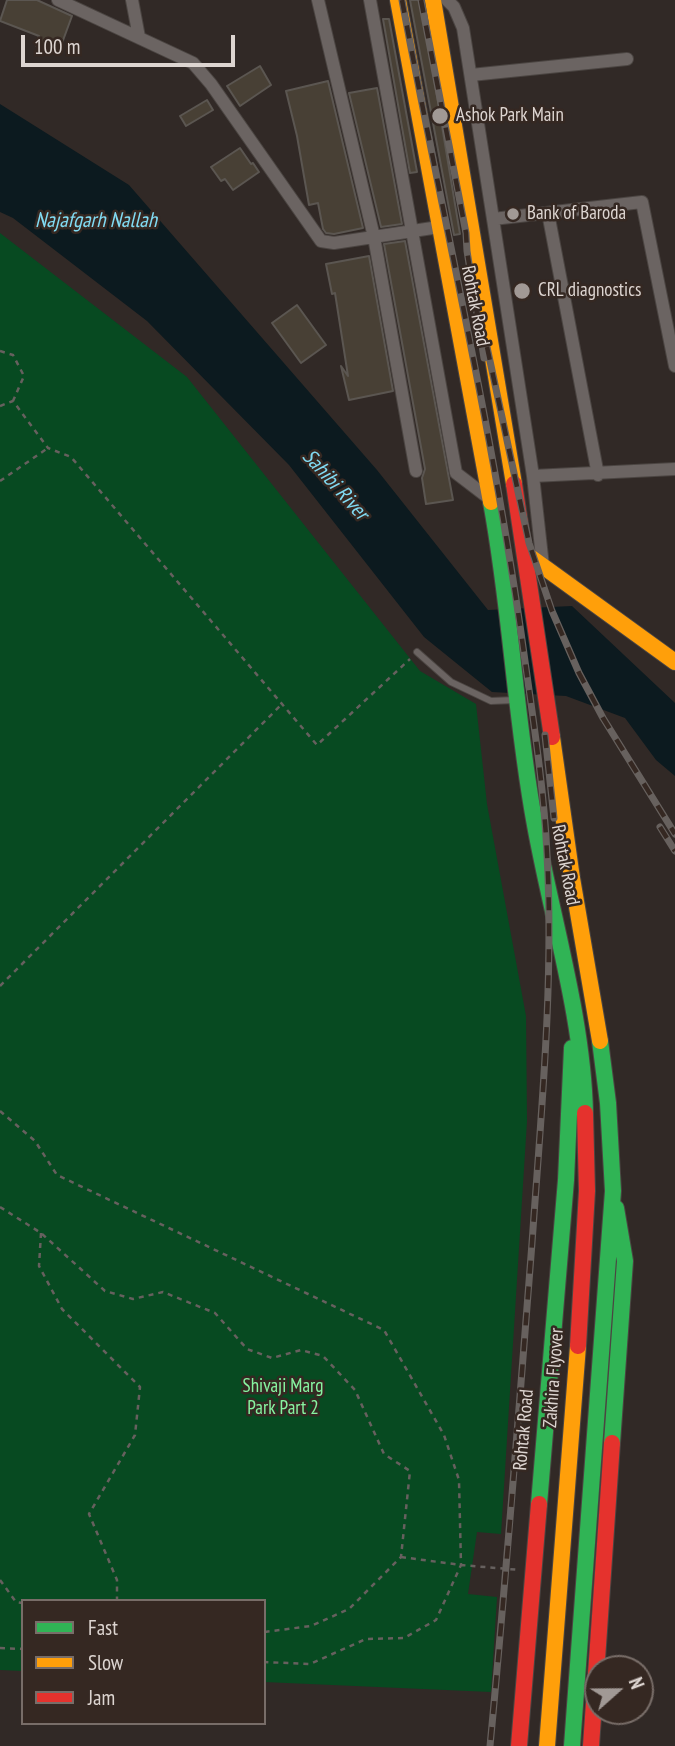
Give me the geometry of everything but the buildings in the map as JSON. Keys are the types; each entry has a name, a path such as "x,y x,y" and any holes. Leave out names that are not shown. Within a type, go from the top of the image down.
{"main road":[{"name":"Rohtak Road","path":"398,0 490,499 536,825 574,1014 566,1180 519,1746"},
{"name":"Rohtak Road","path":"433,0 527,554 572,878 600,1042 608,1103 613,1191 625,1261 591,1746"},
{"path":"527,554 675,662"},
{"name":"Zakhira Flyover","path":"547,1746 587,1191 585,1104 574,1014"},
{"path":"572,1746 613,1191"}],"street":[{"path":"58,0 193,63 203,72 321,241 334,243 439,227"},
{"path":"132,0 139,37"},
{"path":"318,0 374,237 416,471"},
{"path":"370,0 456,473 490,499"},
{"path":"447,0 454,7 463,28 471,75 533,476 543,566"},
{"path":"471,75 626,59"},
{"path":"493,219 642,202 675,366"},
{"path":"548,213 598,475"},
{"path":"533,476 598,475 675,469"}],"lane":[{"path":"417,652 451,682 492,701 517,699"}],"path":[{"path":"0,351 13,355 24,376 13,401 0,405"},
{"path":"13,401 48,448 71,457 317,745 417,652"},
{"path":"0,481 48,448"},
{"path":"0,986 282,704"},
{"path":"0,1111 35,1141 57,1175 384,1330 444,1435 459,1480 461,1565 436,1620 404,1638 366,1639 310,1664 266,1662"},
{"path":"0,1208 41,1233 105,1291 133,1299 163,1292 215,1312 247,1349 272,1358 301,1349 323,1356 355,1390 384,1454 411,1471 401,1557 349,1609 311,1626 266,1632"},
{"path":"41,1233 39,1266 62,1309 140,1387 135,1435 89,1514 117,1580 117,1599"},
{"path":"401,1557 534,1571"},
{"path":"0,1580 16,1602 21,1603"},
{"path":"0,1648 21,1649"}],"green space":[{"name":"Shivaji Marg Park Part 2","path":"0,233 187,377 420,671 476,704 487,804 526,1016 527,1121 501,1534 477,1532 468,1594 497,1597 491,1692 266,1682 266,1599 21,1599 21,1671 0,1670"}],"water":[{"name":"Najafgarh Nallah","path":"0,104 129,185 377,470 488,610 572,606 675,703 675,776 656,760 625,718 566,696 492,692 424,637 289,465 147,321 13,218 0,212"}],"railway":[{"path":"402,0 499,495 535,733 547,854 549,951 543,1098 490,1746"},
{"path":"421,0 466,233 484,358"},
{"path":"487,347 529,543 552,611 579,673 603,718 675,834"},
{"path":"545,735 554,818"},
{"path":"660,827 675,851"}],"traffic: fast":[{"path":"491,502 504,583 528,785 573,1005 585,1113"},
{"path":"572,1746 613,1191 608,1103 600,1041"},
{"path":"539,1504 566,1180 572,1048"},
{"path":"612,1443 625,1261 616,1208"}],"traffic: slow":[{"path":"398,0 491,502"},
{"path":"433,0 514,484"},
{"path":"526,554 675,662"},
{"path":"552,737 572,878 600,1041"},
{"path":"547,1746 578,1346"}],"traffic: jam":[{"path":"514,484 552,737"},
{"path":"578,1346 587,1191 585,1113"},
{"path":"591,1746 612,1443"},
{"path":"519,1746 539,1504"}],"place":[{"name":"Ashok Park Main","path":"440,116"},
{"name":"Bank of Baroda","path":"513,214"},
{"name":"CRL diagnostics","path":"522,291"}],"water label":[{"name":"Sahibi River","path":"335,485"}]}
